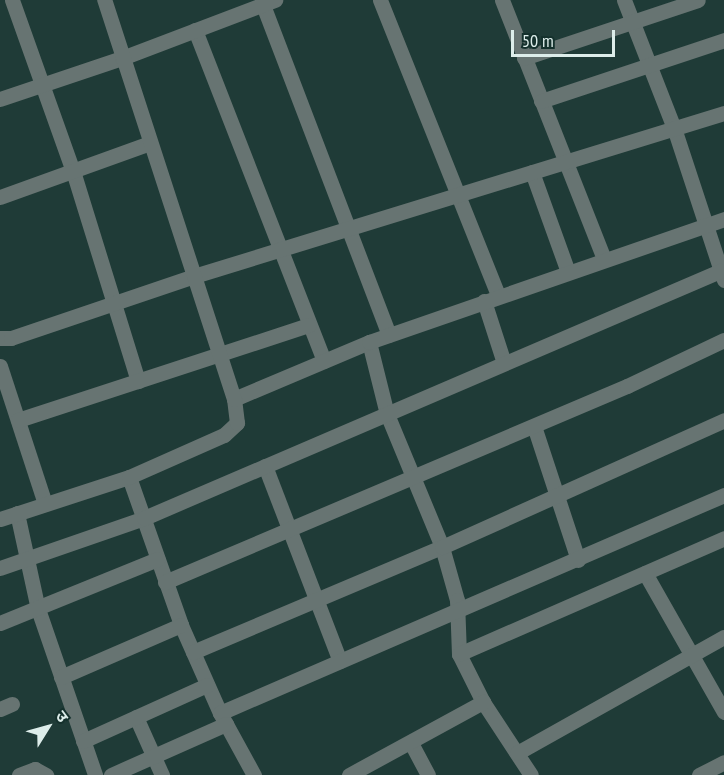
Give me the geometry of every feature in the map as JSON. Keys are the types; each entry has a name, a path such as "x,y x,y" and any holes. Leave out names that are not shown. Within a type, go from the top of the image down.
{"street":[{"path":"0,519 129,477 224,435 237,423 234,399 220,354 104,0"},
{"path":"381,0 459,195 491,298 504,363"},
{"path":"502,0 604,259"},
{"path":"0,568 144,518 504,363 722,275 708,226 674,128 624,0"},
{"path":"524,58 698,0"},
{"path":"10,2 73,171 138,381"},
{"path":"0,99 122,58 269,2 389,335"},
{"path":"195,30 324,361"},
{"path":"542,101 724,40"},
{"path":"0,338 11,338 194,276 724,114"},
{"path":"0,197 150,143"},
{"path":"532,172 568,272"},
{"path":"234,399 369,342 724,219"},
{"path":"18,420 309,325"},
{"path":"165,582 412,479 724,340"},
{"path":"369,342 387,414 442,547 458,611 455,634 459,654 483,702 531,775"},
{"path":"0,366 45,504"},
{"path":"193,652 442,547 724,420"},
{"path":"534,426 578,560"},
{"path":"265,466 340,661"},
{"path":"129,477 181,625 223,718 254,775"},
{"path":"111,775 154,756 223,718 340,661 724,495"},
{"path":"17,513 38,609 95,775"},
{"path":"459,654 724,538"},
{"path":"0,623 158,559"},
{"path":"645,573 724,712"},
{"path":"61,677 181,625"},
{"path":"517,753 724,637"},
{"path":"83,741 207,685"},
{"path":"349,775 483,702"},
{"path":"136,717 162,775"},
{"path":"411,743 428,775"},
{"path":"699,775 724,762"},
{"path":"19,775 35,769 46,775"}]}
